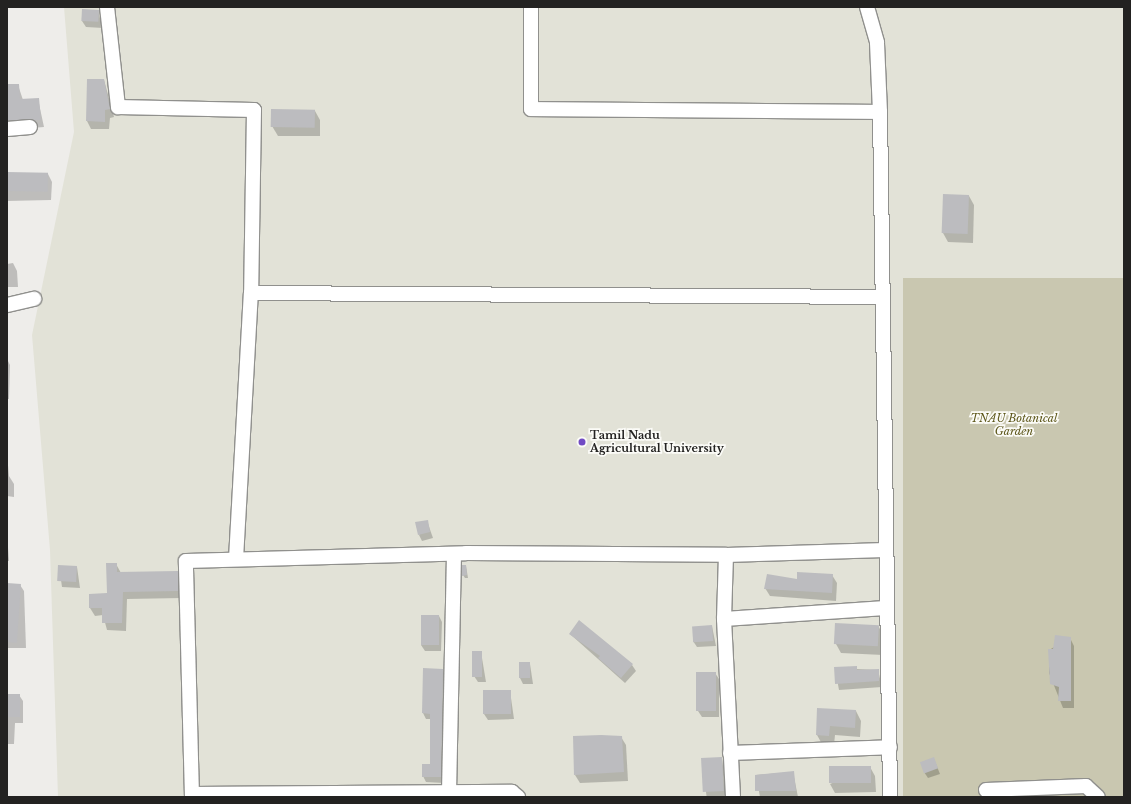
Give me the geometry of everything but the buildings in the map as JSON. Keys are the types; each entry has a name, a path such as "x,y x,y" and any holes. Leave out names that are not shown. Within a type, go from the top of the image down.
{"street":[{"path":"107,7 118,107 254,110 251,293 236,559"},
{"path":"531,7 531,109 880,112"},
{"path":"867,7 878,43 890,797"},
{"path":"7,129 30,127"},
{"path":"251,293 882,297"},
{"path":"7,305 34,299"},
{"path":"518,797 512,792 192,796 186,561 454,554 726,555 885,550"},
{"path":"449,793 454,554"},
{"path":"726,555 724,619 733,797"},
{"path":"724,619 886,608"},
{"path":"730,753 890,748"},
{"path":"986,790 1086,786 1098,797"}],"shaded area":[{"name":"Tamil Nadu Agricultural University","path":"64,7 1124,7 1124,797 58,797 50,550 32,335 74,132"}],"green space":[{"name":"TNAU Botanical Garden","path":"903,278 1124,278 1124,797 903,797"}],"place":[{"name":"Tamil Nadu Agricultural University","path":"582,442"}]}
